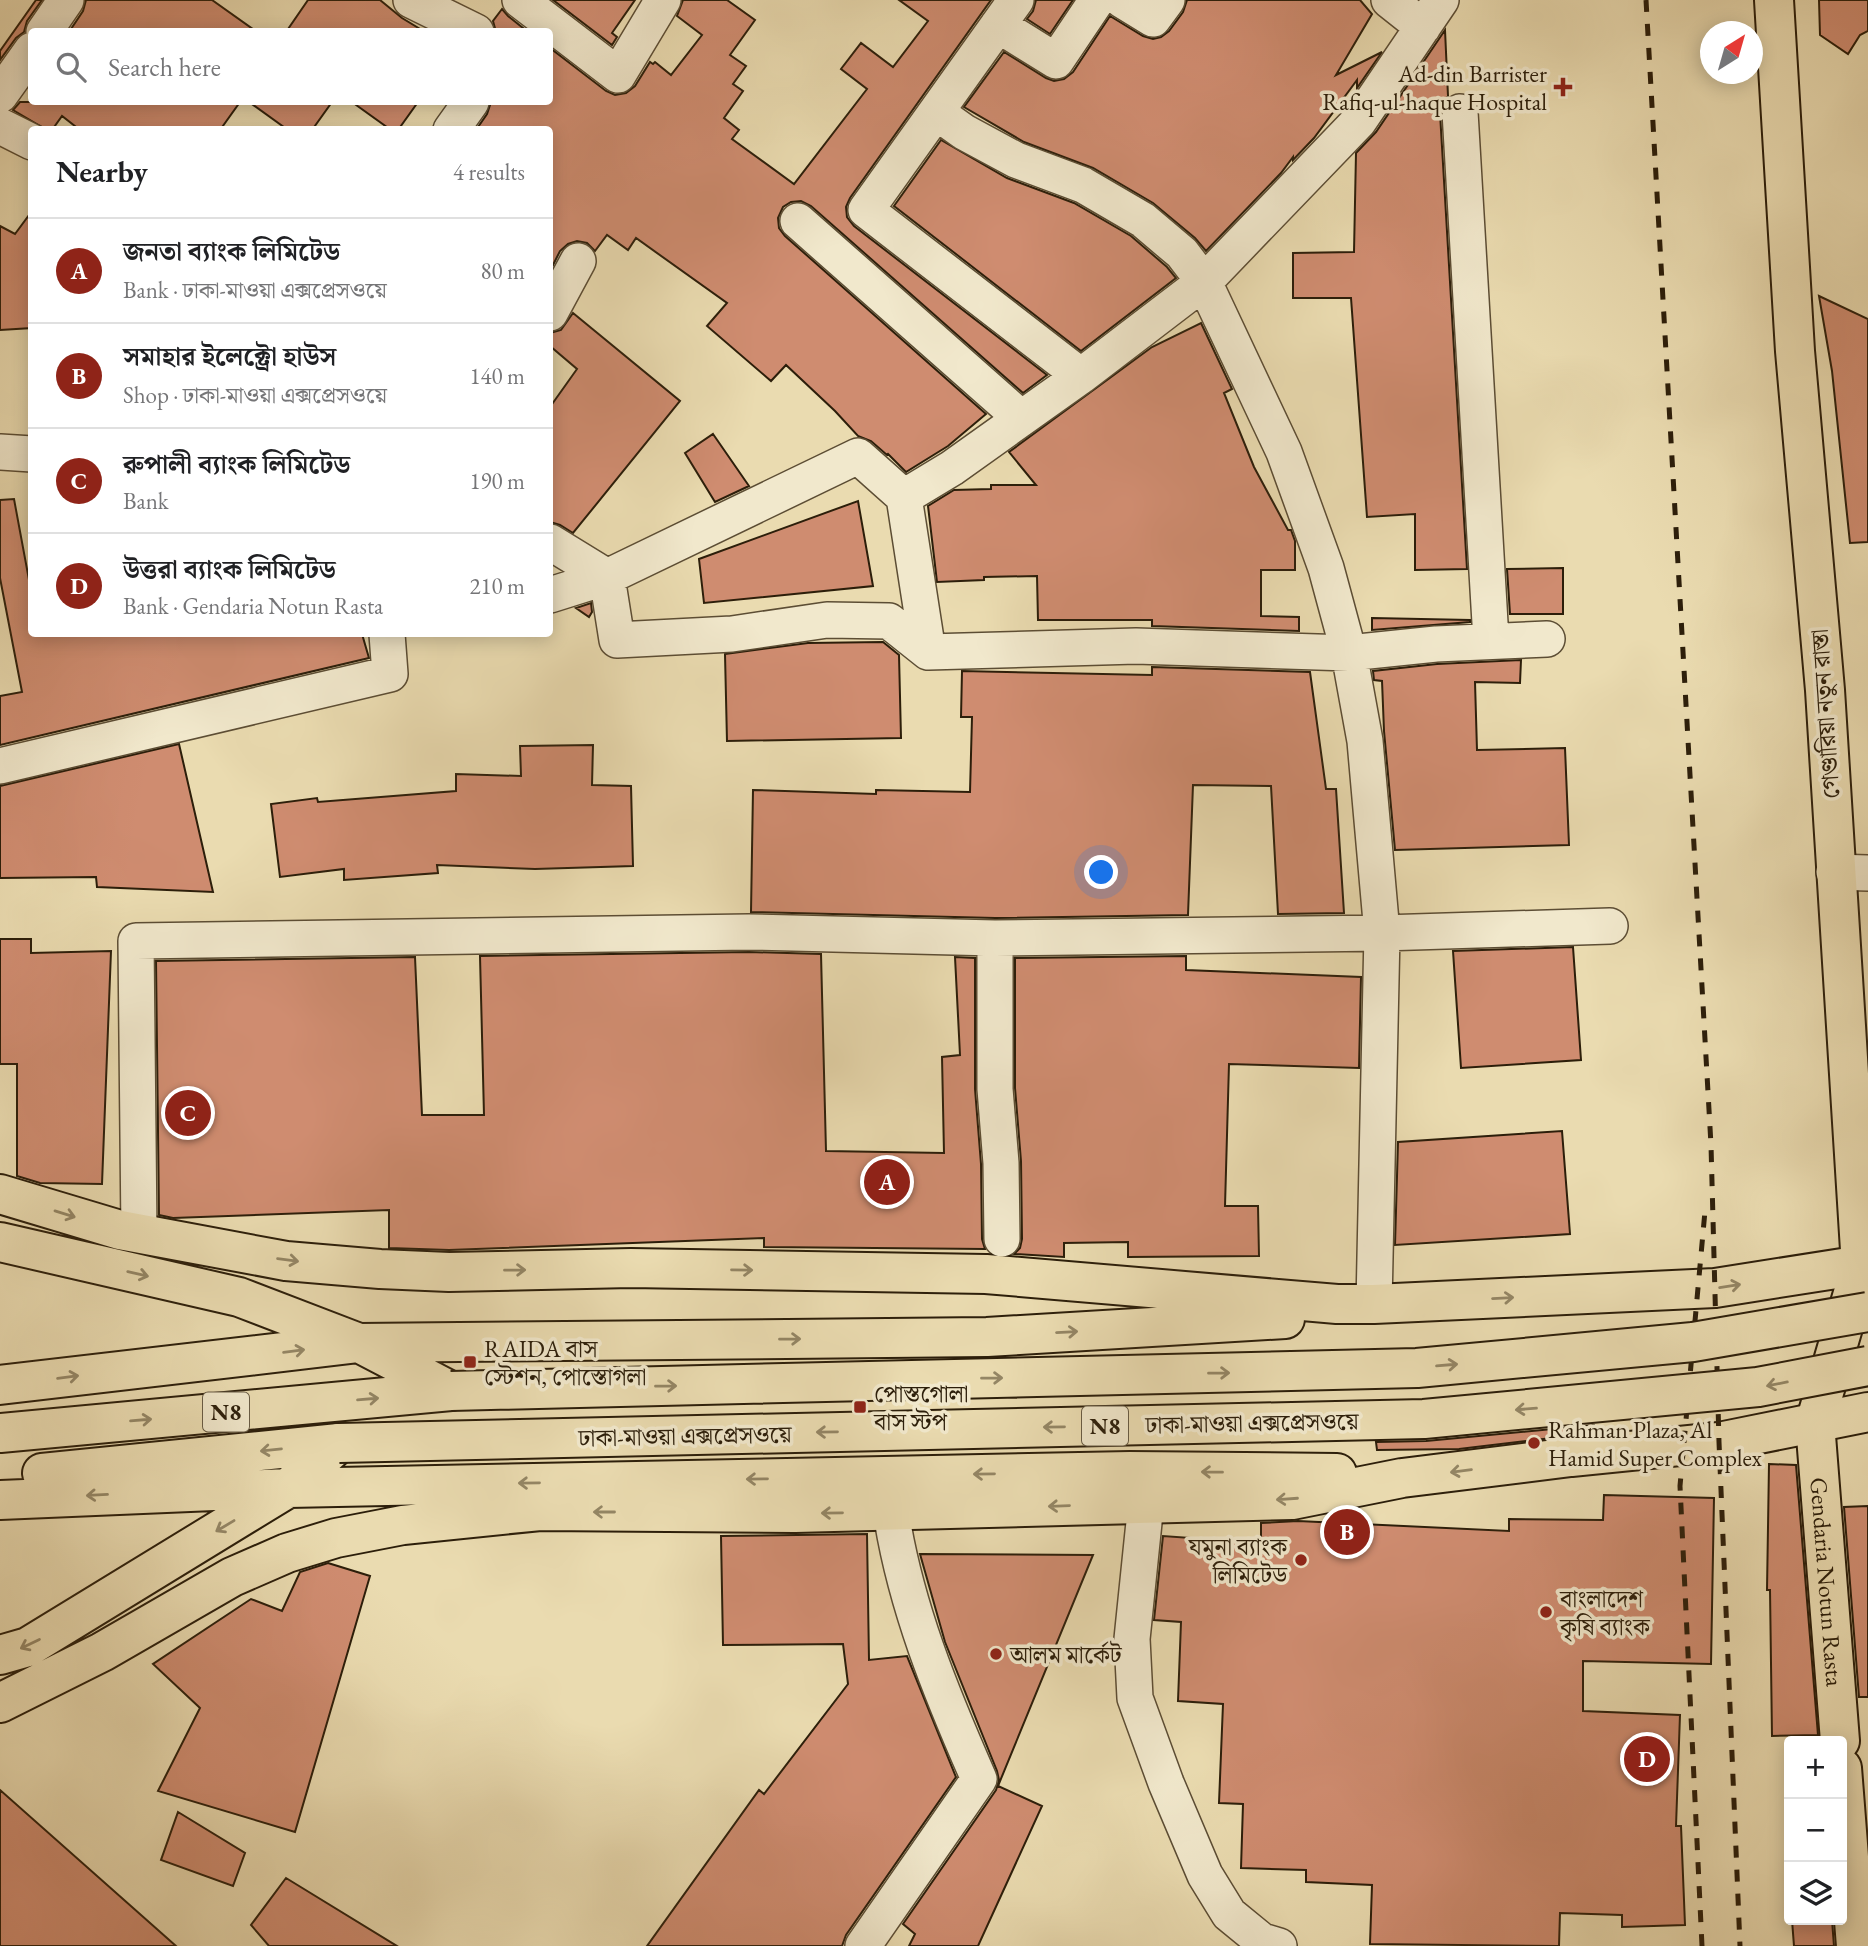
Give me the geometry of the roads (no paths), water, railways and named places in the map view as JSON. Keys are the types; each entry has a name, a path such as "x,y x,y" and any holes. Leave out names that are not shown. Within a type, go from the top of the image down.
{"main road":[{"name":"গেণ্ডারিয়া নতুন রাস্তা","path":"1774,0 1795,351 1825,690 1851,873 1866,1267 1815,1423"},
{"path":"0,1194 120,1230 286,1261 449,1272 631,1268 986,1274 1355,1304 1716,1288 1866,1267"},
{"path":"0,1242 239,1297 359,1343 451,1391"},
{"path":"0,1385 359,1343 987,1337 1290,1319 1355,1304"},
{"name":"ঢাকা-মাওয়া এক্সপ্রেসওয়ে","path":"451,1391 1417,1368 1693,1342 1868,1312"},
{"name":"ঢাকা-মাওয়া এক্সপ্রেসওয়ে","path":"339,1443 1424,1419 1758,1387 1868,1366"},
{"name":"N8","path":"0,1433 451,1391"},
{"path":"0,1703 102,1652 232,1577 287,1553 336,1538 403,1525 540,1511 795,1514 1292,1500 1402,1478 1571,1457 1719,1443 1868,1412"},
{"name":"Gendaria Notun Rasta","path":"1815,1423 1840,1736"},
{"path":"0,1655 28,1647 288,1488 339,1443"},
{"name":"N8","path":"0,1478 339,1443"},
{"path":"0,1500 288,1488 1130,1471 1365,1473 1402,1478"},
{"path":"1844,1799 1856,1946"}],"street":[{"path":"47,28 69,0 76,4 79,0"},
{"path":"411,0 468,28"},
{"path":"553,33 618,75 663,0"},
{"path":"1081,376 866,210 1007,13 1056,61 1097,0"},
{"path":"1122,0 1153,19 1167,0"},
{"path":"904,497 952,468 1081,376 1204,282 1359,121 1432,14 1389,0"},
{"path":"526,15 546,28"},
{"path":"0,95 28,56"},
{"path":"454,126 469,105"},
{"path":"936,112 964,132 1016,160 1083,185 1143,220 1182,253 1204,282 1284,452 1326,568 1349,653 1365,741 1382,933 1355,1304"},
{"path":"1460,112 1491,640"},
{"path":"0,126 28,140"},
{"path":"798,221 1021,418"},
{"path":"553,307 578,261"},
{"path":"0,452 28,454"},
{"path":"553,594 607,577 858,456 904,497 928,652"},
{"path":"553,544 607,577 617,640 732,634 827,620 889,621 928,652 1136,646 1349,653 1491,640 1547,639"},
{"path":"0,766 390,674 387,637"},
{"path":"139,1233 136,940 750,932 995,938 1382,933 1610,926"},
{"path":"995,938 995,1089 1001,1163 1002,1239"},
{"path":"1146,1503 1132,1639 1135,1698 1166,1783 1205,1875 1229,1914 1262,1941 1279,1946"},
{"path":"863,1946 979,1779 935,1677 898,1558 891,1512"}],"railway":[{"path":"1646,0 1711,1145 1719,1442 1740,1946"},
{"path":"1702,1946 1680,1486 1705,1211"}],"place":[{"name":"Ad-din Barrister Rafiq-ul-haque Hospital","path":"1563,87"},
{"name":"রুপালী ব্যাংক লিমিটেড","path":"188,1113"},
{"name":"জনতা ব্যাংক লিমিটেড","path":"887,1182"},
{"name":"RAIDA বাস স্টেশন, পোস্তোগলা","path":"470,1362"},
{"name":"পোস্তগোলা বাস স্টপ","path":"860,1407"},
{"name":"Rahman Plaza, Al Hamid Super Complex","path":"1534,1443"},
{"name":"সমাহার ইলেক্ট্রো হাউস","path":"1347,1532"},
{"name":"যমুনা ব্যাংক লিমিটেড","path":"1301,1560"},
{"name":"বাংলাদেশ কৃষি ব্যাংক","path":"1546,1612"},
{"name":"আলম মার্কেট","path":"996,1654"},
{"name":"উত্তরা ব্যাংক লিমিটেড","path":"1647,1759"}]}
